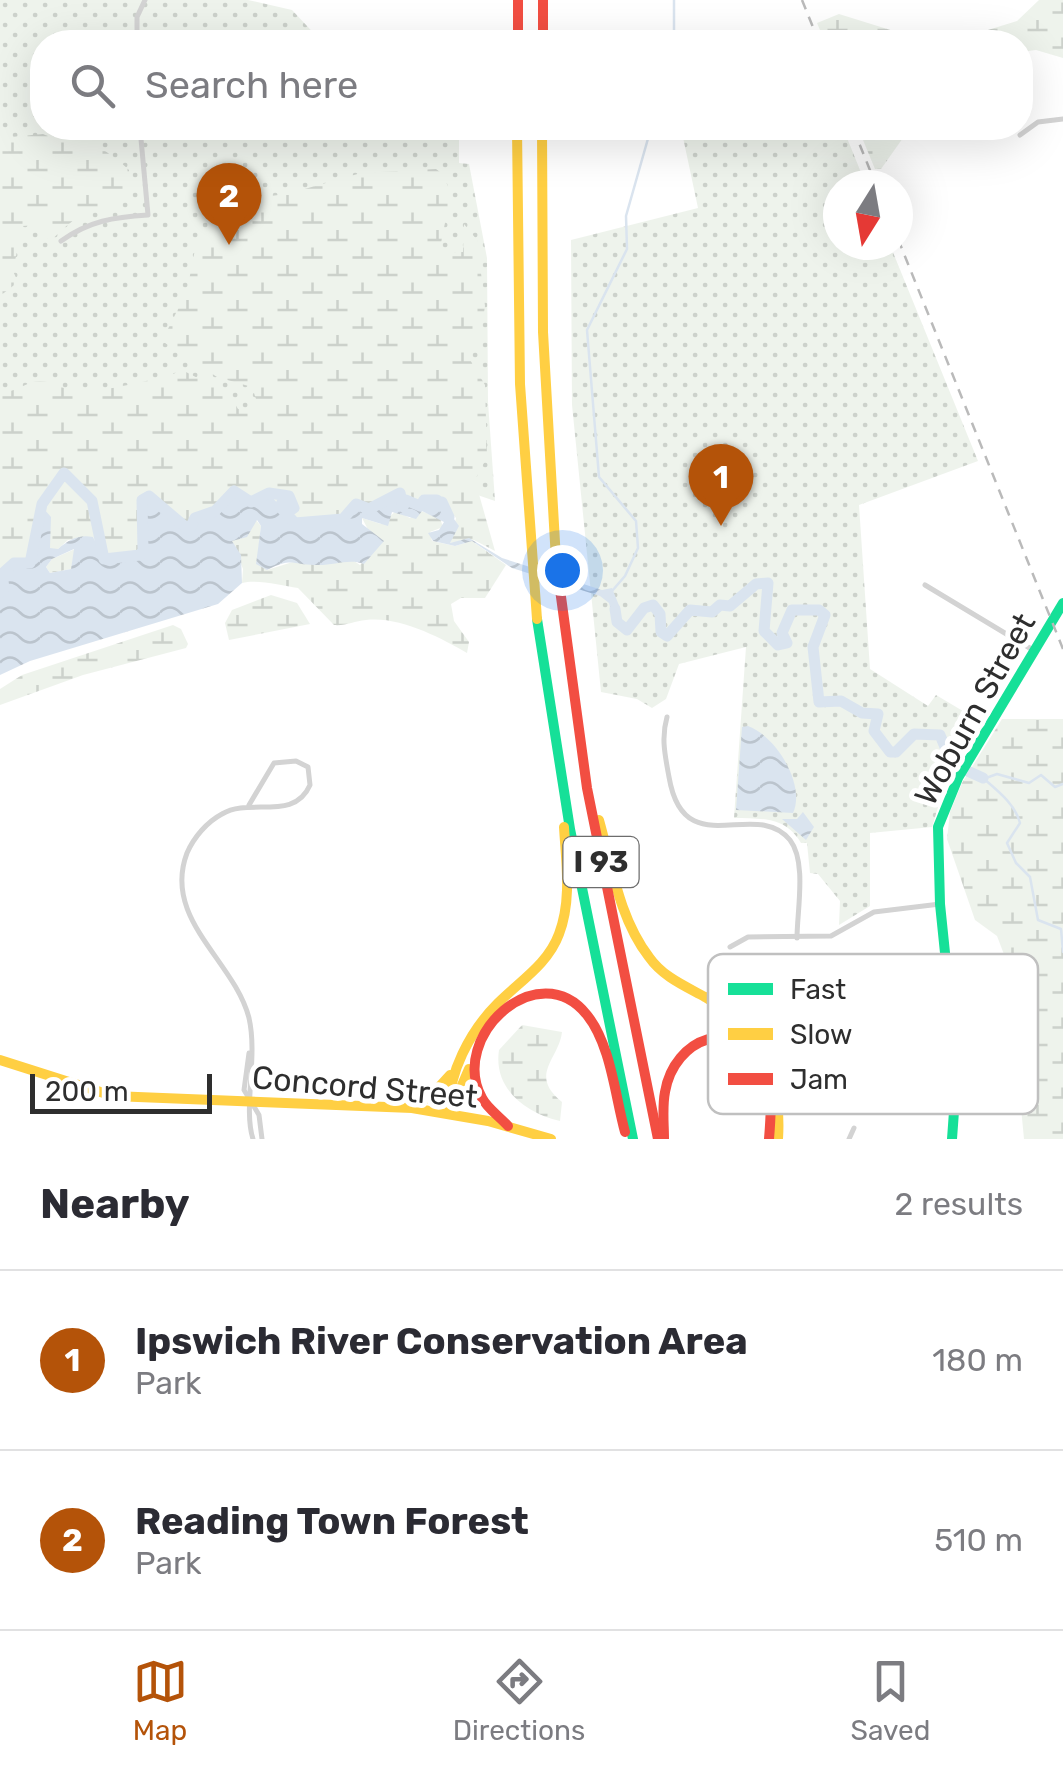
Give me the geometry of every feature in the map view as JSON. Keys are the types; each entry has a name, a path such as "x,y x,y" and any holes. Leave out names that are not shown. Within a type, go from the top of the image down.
{"main road":[{"path":"518,0 518,30"},
{"path":"543,0 543,30"},
{"name":"I 93","path":"518,140 518,361 531,569 560,772 630,1139"},
{"name":"I 93","path":"542,140 543,382 557,576 583,768 661,1139"},
{"name":"Woburn Street","path":"945,954 938,828 958,778 1063,604"},
{"path":"583,768 638,941 662,972 708,999"},
{"path":"450,1114 469,1054 486,1017 540,965 560,934 568,883 560,772"},
{"path":"392,1107 434,1095 489,1026 517,999 546,992 570,999 592,1023 630,1139"},
{"path":"661,1139 661,1095 670,1066 689,1045 708,1040"},
{"path":"469,1054 476,1094 508,1126"},
{"name":"Concord Street","path":"0,1060 112,1096 392,1107 450,1114 550,1139"},
{"name":"Woburn Street","path":"952,1139 954,1114"}],"street":[{"path":"138,30 137,17 145,0"},
{"path":"1033,125 1063,119"},
{"path":"61,242 83,226 104,219 148,215 141,140"},
{"path":"924,585 1035,652"},
{"path":"667,717 662,737 672,794 680,810 706,826 772,828 792,843 798,863 797,938"},
{"path":"249,805 274,763 296,761 308,767 310,785 298,802 227,810 206,826 188,853 182,882 190,916 242,1000 251,1039 253,1139"},
{"path":"730,947 748,937 831,936 881,910 940,904"},
{"path":"252,1102 262,1139"},
{"path":"850,1139 854,1128"}],"green space":[{"path":"0,0 248,0 292,10 311,30 30,30 30,140 459,140 459,163 469,164 487,258 488,402 495,501 457,488 39,530 0,592"},
{"path":"1039,0 1063,0 1063,58 1033,50 1033,30 988,30 1017,21"},
{"path":"839,14 890,30 820,30 817,23"},
{"path":"30,135 30,140 88,141 129,170 129,193 115,208 79,217 50,242 39,225 22,226 13,271 18,282 0,296 0,138"},
{"path":"684,140 848,140 860,170 823,170 823,260 896,260 978,461 859,505 870,669 928,706 936,695 983,723 943,791 932,827 870,833 870,906 839,925 840,901 818,874 810,873 807,843 801,843 780,823 734,818 746,647 679,664 666,699 652,708 637,699 601,692 572,405 571,240 698,208"},
{"path":"863,140 902,140 881,169 875,169"},
{"path":"436,169 444,177 449,198 441,253 463,252 464,224 477,240 485,306 480,338 466,353 485,385 487,457 475,480 495,551 474,540 450,543 456,518 443,503 436,506 430,501 403,507 396,496 369,509 348,511 343,519 295,523 262,496 251,502 240,493 195,518 191,530 149,497 142,500 140,555 104,559 93,537 68,540 58,549 50,549 49,511 44,509 30,563 11,570 0,592 0,398 5,391 40,381 86,392 148,381 182,370 229,394 238,409 250,409 256,399 252,387 217,377 162,341 187,291 196,244 253,198 287,194 361,173"},
{"path":"396,511 410,518 421,511 440,518 443,527 430,532 432,541 455,546 472,541 506,565 485,598 461,598 451,604 454,621 469,642 467,653 433,635 392,621 334,625 298,588 242,583 243,569 232,541 249,533 256,520 261,526 258,555 267,570 299,560 315,565 351,559 360,565 377,547 362,518 381,524"},
{"path":"75,549 71,569 50,573 46,567 52,559"},
{"path":"271,595 297,603 310,624 229,640 225,623 232,610"},
{"path":"173,625 181,629 186,648 83,675 0,705 0,689 22,675"},
{"path":"1002,719 1063,719 1063,1139 1024,1139 1022,1114 1038,1114 1038,954 1004,954 997,936 975,920 947,839 950,812 962,783"},
{"path":"522,1025 562,1032 546,1075 552,1092 562,1102 560,1121 524,1105 501,1076 499,1050"}],"water":[{"path":"234,491 251,502 271,496 295,523 343,519 356,504 369,509 398,493 403,507 406,500 419,506 424,500 437,500 436,506 442,502 459,526 450,543 469,538 502,558 602,590 612,588 620,608 619,622 614,622 609,603 600,596 512,568 472,541 455,546 433,541 428,533 439,530 444,522 422,511 416,519 392,512 388,526 362,518 362,524 384,541 364,564 288,563 267,570 256,564 261,526 257,520 247,537 232,541 241,555 242,583 218,604 30,661 0,675 0,592 4,587 0,578 14,563 30,563 44,509 51,517 50,548 58,549 70,540 88,536 93,537 104,558 143,550 142,500 155,499 189,530 195,518 215,511","holes":["74,549 71,569 50,573 46,567 52,559"]},
{"path":"748,726 769,740 786,763 795,789 793,813 736,810 742,727"},
{"path":"803,812 814,827 806,840 782,819 797,819"}],"waterway":[{"path":"674,0 674,30"},
{"path":"612,591 625,576 638,548 636,521 599,477 587,330 627,249 626,216 648,140"},
{"path":"0,592 4,588 2,574 14,563 30,563 42,504 64,473 92,501 104,559 140,555 142,500 149,496 189,530 195,518 215,511 234,491 251,502 269,493 289,496 294,508 291,510 283,500 280,507 295,523 343,519 356,504 369,509 400,493 403,507 406,500 420,506 424,500 437,500 435,506 442,502 449,517"},
{"path":"615,609 617,622 627,630 644,608 653,605 660,614 661,632 667,636 690,610 712,612 720,605 730,606 756,584 768,583 764,631 778,645 787,643 782,633 792,610 819,610 825,615 813,647 819,702 841,701 862,713 878,714 874,731 890,752 896,752 914,734 940,735 952,764 983,778"},
{"path":"986,778 997,774 1029,783 1041,775 1055,787 1063,784"},
{"path":"983,778 1018,816 1020,823 1007,843 1016,863 1030,877 1038,920 1061,929 1063,952"}],"railway":[{"path":"802,0 814,30"},
{"path":"858,140 870,170"},
{"path":"906,260 1063,649"}],"traffic: fast":[{"path":"945,954 938,827 958,778 1063,603"},
{"path":"537,619 570,829 633,1139"},
{"path":"952,1139 954,1114"}],"traffic: slow":[{"path":"517,140 520,384 537,619"},
{"path":"542,140 543,332 556,560"},
{"path":"599,820 623,909 639,942 668,976 708,999"},
{"path":"450,1113 456,1069 470,1040 498,1003 541,963 559,934 567,894 564,827"},
{"path":"0,1060 113,1096 412,1108 488,1121 551,1139"},
{"path":"450,1113 469,1069"},
{"path":"392,1107 429,1098 450,1075"},
{"path":"778,1114 778,1139"}],"traffic: jam":[{"path":"518,0 518,30"},
{"path":"543,0 543,30"},
{"path":"556,560 587,788 658,1139"},
{"path":"508,1126 482,1098 475,1074 477,1050 488,1028 504,1010 524,998 546,994 567,999 595,1027 607,1056 625,1132"},
{"path":"664,1139 664,1098 671,1073 693,1046 708,1039"},
{"path":"769,1139 771,1114"}],"place":[{"name":"Reading Town Forest","path":"229,245"},
{"name":"Ipswich River Conservation Area","path":"721,526"}]}
